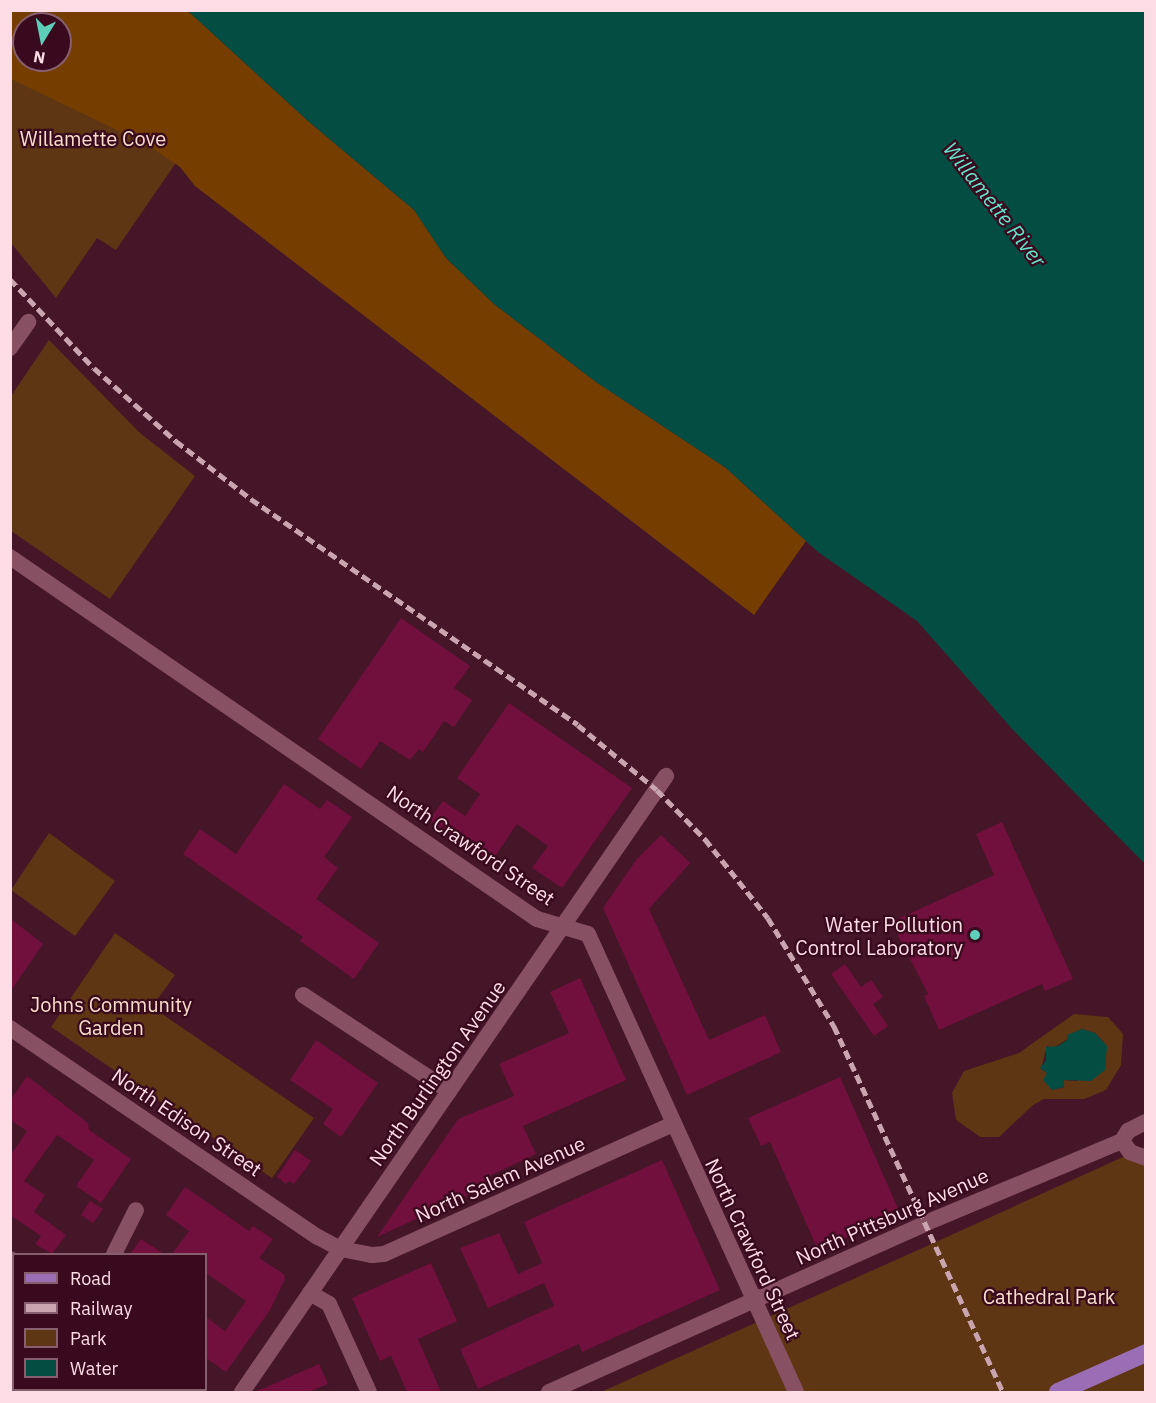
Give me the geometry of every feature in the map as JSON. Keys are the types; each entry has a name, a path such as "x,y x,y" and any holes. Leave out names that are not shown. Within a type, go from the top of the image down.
{"main road":[{"path":"1058,1392 1146,1353"}],"street":[{"path":"10,348 28,322"},
{"name":"North Crawford Street","path":"10,556 537,919 588,934 795,1392"},
{"name":"North Burlington Avenue","path":"242,1392 666,777"},
{"path":"303,995 449,1091"},
{"name":"North Edison Street","path":"10,1028 318,1237 341,1249"},
{"name":"North Pittsburg Avenue","path":"549,1392 1122,1141 1128,1131 1146,1122"},
{"name":"North Salem Avenue","path":"341,1249 384,1254 673,1124"},
{"path":"1122,1141 1130,1152 1146,1158"},
{"path":"114,1253 136,1210"},
{"path":"310,1293 329,1304 369,1392"}],"green space":[{"name":"Willamette Cove","path":"10,11 14,12 12,12 12,72 72,72 72,26 241,68 116,250 97,238 56,298 11,243"},
{"path":"49,340 140,433 195,476 110,599 11,531 11,396"},
{"name":"Johns Community Garden","path":"49,833 115,881 75,936 11,890"},
{"path":"115,933 175,975 152,1007 314,1118 272,1178 51,1027"},
{"path":"1074,1014 1108,1017 1123,1034 1121,1065 1106,1090 1084,1099 1044,1099 1033,1105 999,1137 980,1137 956,1120 952,1093 964,1071 1019,1053","holes":["1082,1029 1095,1033 1104,1042 1077,1081 1064,1080 1063,1088 1051,1089 1047,1073 1041,1069 1047,1046 1054,1048"]},
{"name":"Cathedral Park","path":"1145,1147 1145,1392 601,1392 918,1250"}],"shaded area":[{"path":"10,11 188,11 308,121 414,210 446,258 494,304 596,382 726,468 806,541 754,615 195,186 180,167 148,145 11,79"}],"water":[{"name":"Willamette River","path":"188,11 1145,11 1145,864 1014,731 917,621 818,552 726,468 596,382 494,304 446,258 414,210 308,121"},
{"path":"1082,1029 1095,1033 1107,1046 1105,1070 1091,1081 1064,1080 1064,1087 1052,1090 1043,1080 1047,1073 1040,1068 1046,1060 1046,1047 1058,1046 1067,1040 1067,1035"}],"building":[{"path":"401,618 470,666 454,688 472,700 454,727 444,721 423,752 419,749 410,760 380,741 361,769 318,739"},
{"path":"509,703 632,788 562,888 532,868 548,846 517,824 491,862 429,820 443,801 465,816 480,794 457,778"},
{"path":"284,784 320,809 327,800 352,817 324,857 338,868 316,899 379,943 354,979 300,941 303,937 183,854 200,829 236,854"},
{"name":"Water Pollution Control Laboratory","path":"1002,822 1073,979 1045,991 1042,984 939,1030 924,996 928,994 891,922 994,875 976,834"},
{"path":"661,835 690,863 649,909 709,1040 765,1015 781,1052 687,1095 603,908 636,860"},
{"path":"10,918 43,944 10,992"},
{"path":"845,964 861,987 871,980 883,997 873,1004 888,1026 874,1036 831,974"},
{"path":"580,978 626,1080 523,1126 536,1154 487,1177 490,1185 377,1237 458,1119 514,1096 499,1064 569,1033 550,992"},
{"path":"316,1040 378,1083 341,1137 323,1124 333,1109 290,1080"},
{"path":"27,1076 88,1123 89,1130 131,1159 101,1203 76,1186 94,1160 57,1135 24,1181 45,1195 34,1212 66,1235 53,1253 35,1244 41,1236 10,1215 10,1156 27,1131 10,1120 10,1101"},
{"path":"840,1077 900,1213 818,1250 770,1142 761,1146 748,1118"},
{"path":"295,1150 311,1161 294,1184 289,1181 286,1184 277,1177"},
{"path":"662,1160 720,1290 582,1352 579,1344 478,1389 460,1349 554,1306 544,1283 488,1308 460,1248 499,1233 518,1274 542,1263 524,1222"},
{"path":"185,1187 249,1231 253,1226 273,1239 259,1258 284,1274 285,1279 270,1310 226,1372 207,1359 207,1318 225,1331 246,1301 207,1274 207,1253 173,1253 189,1231 166,1215"},
{"path":"90,1201 103,1209 93,1223 81,1215"},
{"path":"141,1239 162,1253 131,1253"},
{"path":"431,1263 457,1321 418,1339 441,1392 407,1392 391,1356 380,1361 352,1298"},
{"path":"319,1364 328,1384 308,1392 255,1392"}],"railway":[{"path":"10,279 94,368 176,441 251,499 578,725 657,790 705,839 768,918 834,1026 1003,1392"}],"place":[{"name":"Water Pollution Control Laboratory","path":"975,935"}]}
